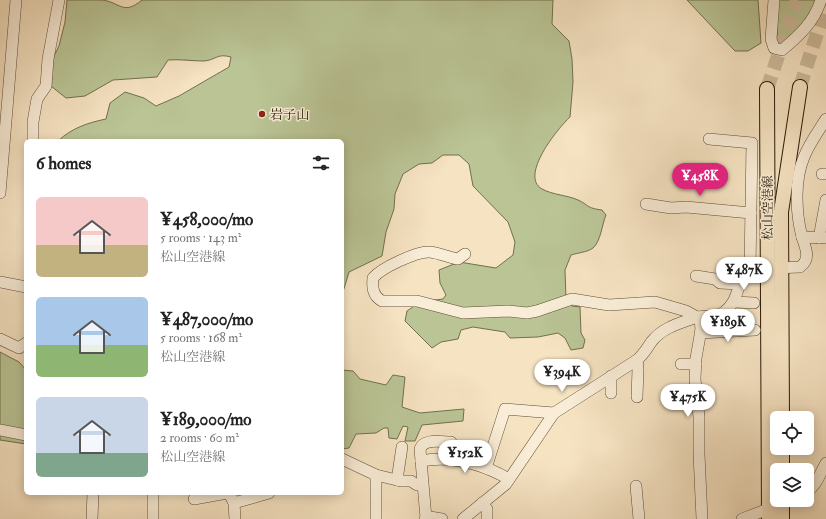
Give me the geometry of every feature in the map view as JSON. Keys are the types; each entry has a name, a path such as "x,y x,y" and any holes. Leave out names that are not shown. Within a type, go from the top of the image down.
{"main road":[{"name":"松山空港線","path":"778,463 774,268 800,86"},
{"name":"松山空港線","path":"767,89 782,411"},
{"name":"松山空港線","path":"779,507 782,519"}],"street":[{"path":"0,193 4,98 16,0"},
{"path":"33,139 33,122 37,99 46,86 48,59 59,0"},
{"path":"774,0 771,39 774,48 778,50 782,50 810,24 817,14 822,0"},
{"path":"464,519 509,479 554,413 637,360 644,354 659,333 699,317 719,315 734,302 745,273 750,269 800,267 806,260 807,255 797,211 801,166 806,152 826,119"},
{"path":"709,139 752,143 750,269"},
{"path":"802,237 823,238 826,200"},
{"path":"646,204 672,208 686,207 751,213"},
{"path":"465,254 458,259 428,252 420,253 385,268 377,273 374,278 373,291 376,298 382,301 427,303 463,313 489,311 526,313 537,312 572,299 609,305 655,302 686,311 699,317"},
{"path":"696,276 715,279 720,283 740,284"},
{"path":"0,282 24,287"},
{"path":"734,302 754,302"},
{"path":"699,317 700,333 695,379 700,418 699,454 702,519"},
{"path":"700,333 755,330"},
{"path":"0,340 19,348 24,344"},
{"path":"637,360 637,397"},
{"path":"681,364 696,364"},
{"path":"611,376 611,393"},
{"path":"486,468 505,409 554,413"},
{"path":"0,430 24,435"},
{"path":"442,519 430,517 426,518 422,486 420,449 422,444 426,442 452,442"},
{"path":"397,480 402,447"},
{"path":"421,461 431,459 462,461 486,468 509,479"},
{"path":"344,460 376,475 397,480 411,481 417,486 422,486"},
{"path":"814,484 819,478 826,463"},
{"path":"376,475 376,519"},
{"path":"636,486 639,519"},
{"path":"92,519 93,495"},
{"path":"153,495 153,519"},
{"path":"194,499 243,495"},
{"path":"230,496 235,519"},
{"path":"482,503 487,509 487,519"},
{"path":"742,519 776,507"}],"green space":[{"path":"67,0 102,0 126,8 136,5 142,0 553,0 552,24 569,41 572,59 573,82 570,117 557,131 543,152 535,174 536,183 546,191 578,200 590,207 602,210 606,215 600,237 596,245 588,250 571,255 565,270 566,300 572,306 580,307 581,333 585,340 583,348 571,350 565,338 558,333 538,337 510,338 505,332 473,327 461,330 458,339 441,342 432,348 405,321 407,311 420,302 443,299 446,295 440,283 439,270 459,262 496,268 513,255 515,242 508,222 473,186 469,164 459,155 443,155 432,163 419,164 403,174 395,194 394,209 386,232 382,256 349,272 344,288 344,139 60,139 80,127 92,122 106,119 110,103 125,92 144,98 156,106 179,96 229,67 231,57 219,56 204,61 168,60 157,77 113,80 85,96 66,98 51,86 51,62 59,46 65,22"},
{"path":"687,0 758,0 761,43 748,51 735,51"},
{"path":"777,0 818,0 807,24 777,47"},
{"path":"0,352 19,362 24,368 24,444 0,440"},
{"path":"344,370 353,371 360,379 386,385 393,375 405,377 402,407 420,413 464,409 463,421 422,425 415,441 405,441 408,427 403,426 397,439 389,438 388,428 384,428 376,433 356,434 349,448 344,449"}],"tunnel":[{"path":"767,89 797,0"},
{"path":"800,87 826,5"}],"place":[{"name":"岩子山","path":"262,114"}]}
